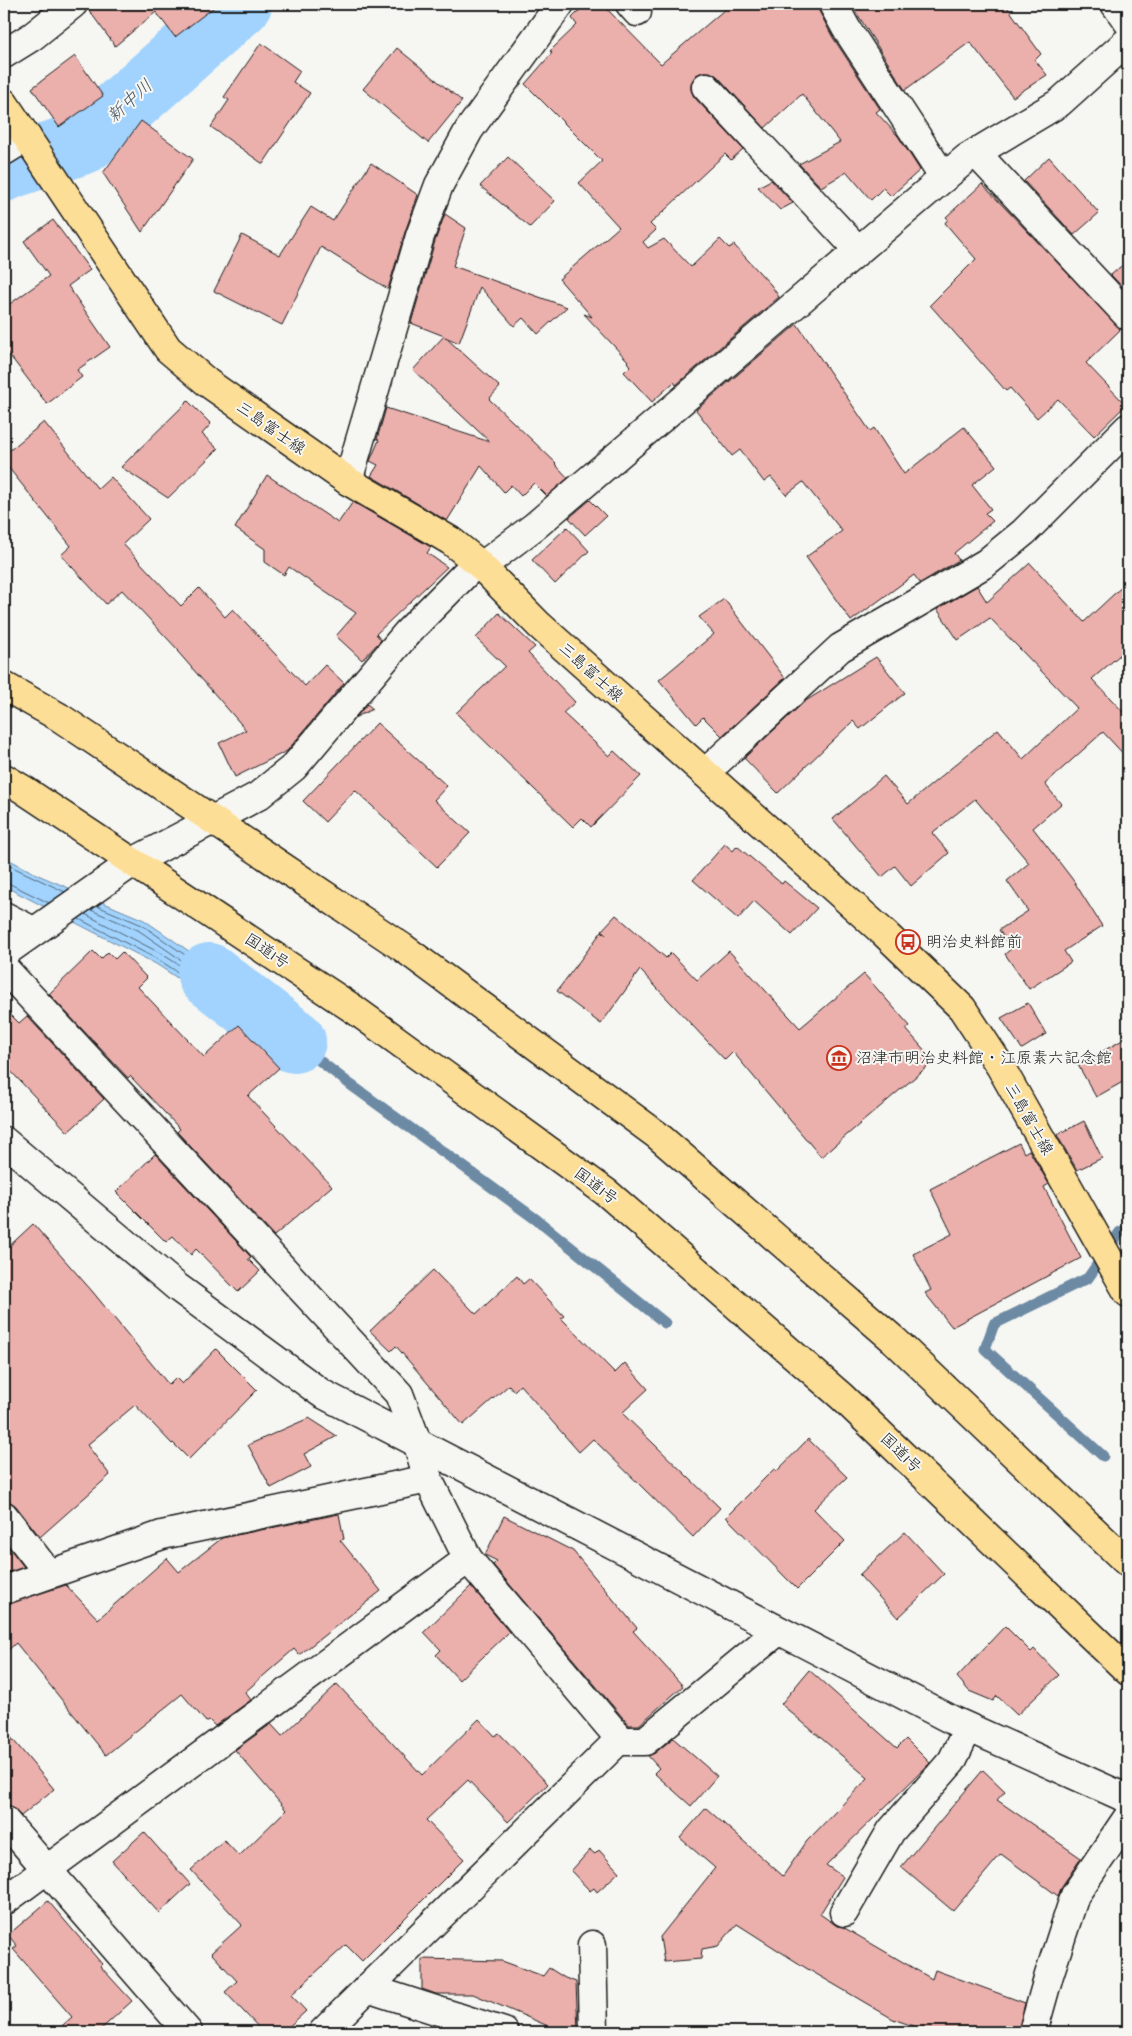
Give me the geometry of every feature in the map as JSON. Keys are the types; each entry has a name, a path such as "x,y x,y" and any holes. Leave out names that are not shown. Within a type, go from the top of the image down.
{"main road":[{"name":"三島富士線","path":"4,103 168,349 208,384 348,481 451,541 479,564 539,625 877,926 962,1008 1000,1066 1125,1281"},
{"path":"4,686 59,717 402,947 657,1135 894,1340 1128,1563"},
{"name":"国道1号","path":"4,778 127,866 354,1010 607,1193 841,1396 1128,1671"}],"street":[{"path":"4,54 34,36 74,4"},
{"path":"348,481 420,236 439,185 469,130 560,4"},
{"path":"833,4 846,28 944,178"},
{"path":"1115,4 1128,22"},
{"path":"4,953 127,866 258,796 294,767 407,634 479,564 535,526 967,158 1059,104 1128,40"},
{"path":"706,87 858,250"},
{"path":"4,151 27,137"},
{"path":"976,153 1128,316"},
{"path":"705,773 840,648 986,564 1024,532 1128,428"},
{"path":"4,916 40,926"},
{"path":"4,968 399,1394 418,1445 428,1479 468,1559 620,1739 323,2032"},
{"path":"4,1141 177,1287 313,1387 418,1445 968,1728 1128,1799"},
{"path":"4,1590 162,1535 428,1479"},
{"path":"4,1516 49,1574"},
{"path":"4,1901 468,1559"},
{"path":"617,1741 645,1741 778,1631"},
{"path":"844,1912 891,1831 952,1761 968,1728"},
{"path":"1033,2032 1075,1894 1128,1817"},
{"path":"4,1820 48,1868 188,2032"},
{"path":"592,1945 594,2032"},
{"path":"367,1988 504,2032"}],"water":[{"path":"4,857 38,875 144,920 280,1014 278,1044 156,964 4,886"}],"building":[{"path":"88,4 218,4 175,37 156,12 115,46 88,9"},
{"path":"586,4 602,4 661,64 731,4 817,4 832,36 880,109 876,112 898,136 920,170 891,196 883,188 871,200 847,172 821,187 799,164 840,142 802,94 765,128 717,76 710,72 696,75 691,83 694,97 743,149 731,160 725,154 650,224 656,230 643,242 648,248 664,239 691,267 720,239 729,248 734,245 771,285 779,297 676,385 674,382 652,402 624,372 630,366 628,361 584,314 592,317 559,279 619,227 579,183 602,161 525,84 552,53 550,51 577,25 572,18"},
{"path":"851,4 1005,4 1041,54 1035,60 1047,75 1013,97 970,42 905,90"},
{"path":"261,43 300,71 293,82 310,93 263,164 211,127 229,100 224,97"},
{"path":"397,48 462,101 428,143 363,89"},
{"path":"75,56 103,96 59,127 32,88"},
{"path":"141,121 193,159 142,232 103,173"},
{"path":"508,157 555,201 530,227 480,186"},
{"path":"1049,157 1099,213 1074,235 1024,181"},
{"path":"371,163 418,195 388,289 321,247 282,325 214,291 242,235 280,255 311,207 333,221"},
{"path":"771,180 793,203 780,210 758,187"},
{"path":"982,184 1121,329 1086,363 1126,405 1094,436 1058,399 1037,418 1010,388 1006,391 930,305 976,259 945,223 948,219 946,217"},
{"path":"445,214 466,228 453,266 567,307 538,334 523,318 514,326 480,287 459,343 445,337 500,387 489,399 556,463 568,478 547,496 534,483 521,496 511,485 504,492 481,466 447,521 371,476 378,465 370,461 379,440 377,439 386,408 490,442 413,370 444,336 411,323 435,241"},
{"path":"53,220 90,270 68,286 110,347 77,370 82,377 47,404 4,348 4,308 49,276 24,241"},
{"path":"1128,260 1128,293 1111,275"},
{"path":"797,324 870,431 874,428 904,474 964,427 996,466 972,485 991,509 985,513 993,521 954,553 959,560 920,583 914,575 851,621 806,557 842,531 803,482 786,495 771,477 764,482 740,450 732,456 696,410"},
{"path":"188,401 211,424 202,434 218,449 168,498 121,467"},
{"path":"44,422 98,489 111,477 149,519 123,544 181,606 199,588 225,617 233,609 305,686 325,665 344,683 287,751 235,777 219,743 246,730 179,651 122,590 106,604 61,555 71,546 4,462 4,455"},
{"path":"267,475 338,523 353,502 431,547 427,553 447,567 376,634 381,640 362,660 336,636 356,613 289,567 284,575 265,562 265,549 235,528"},
{"path":"590,500 606,516 585,535 569,518"},
{"path":"567,527 589,551 555,584 532,560"},
{"path":"1030,563 1084,622 1128,581 1128,648 1092,679 1128,717 1128,759 1103,732 1045,784 1061,804 1033,828 1073,880 1102,926 1064,951 1071,962 1029,989 1005,954 1011,949 999,930 1028,911 1007,881 1029,863 975,799 932,833 949,853 911,886 895,866 882,877 833,819 884,776 908,804 998,729 1023,759 1077,708 990,618 958,640 937,609 977,586 987,602"},
{"path":"724,599 785,678 722,736 703,717 696,724 659,680 714,634 699,617"},
{"path":"499,613 535,647 528,653 575,702 563,713 609,756 614,751 641,776 591,827 582,818 573,827 456,713 505,666 476,638"},
{"path":"876,657 905,693 860,729 853,721 778,793 744,758 804,702"},
{"path":"367,704 373,709 356,717"},
{"path":"377,723 447,786 434,800 470,833 437,867 355,790 325,822 303,801"},
{"path":"725,844 733,851 737,846 782,884 784,881 817,908 792,935 754,901 738,919 693,880"},
{"path":"616,915 666,958 671,953 697,980 729,951 800,1028 864,974 910,1026 906,1029 934,1061 821,1157 733,1052 725,1060 640,970 601,1024 557,991 602,931 606,935 602,930"},
{"path":"93,951 101,959 108,952 115,959 122,952 147,978 138,987 204,1057 239,1025 279,1068 248,1096 332,1186 274,1236 177,1132 180,1129 130,1076 128,1078 49,994"},
{"path":"1028,1003 1046,1034 1022,1049 1001,1018"},
{"path":"4,1008 19,1023 27,1016 104,1099 68,1132 4,1064"},
{"path":"1128,1037 1128,1079 1096,1097 1078,1065"},
{"path":"1084,1121 1102,1158 1077,1170 1057,1135"},
{"path":"1019,1143 1024,1153 1029,1150 1049,1184 1044,1187 1081,1258 952,1327 925,1293 931,1290 913,1254 952,1234 930,1189"},
{"path":"155,1154 251,1257 248,1259 260,1271 238,1292 196,1249 191,1255 173,1236 166,1242 116,1192"},
{"path":"33,1224 92,1291 169,1385 176,1378 182,1384 216,1349 257,1390 189,1459 135,1405 87,1445 110,1475 40,1537 16,1506 4,1501 4,1251"},
{"path":"433,1270 476,1314 517,1276 523,1284 529,1279 564,1316 561,1318 615,1373 625,1363 648,1389 622,1413 720,1508 693,1537 593,1439 579,1452 520,1385 514,1391 509,1385 463,1425 396,1346 391,1351 370,1331"},
{"path":"309,1418 337,1436 304,1454 311,1467 271,1488 248,1445"},
{"path":"808,1439 847,1477 814,1509 845,1541 797,1589 726,1517 774,1469 777,1471"},
{"path":"339,1514 344,1539 340,1540 381,1591 299,1655 294,1649 245,1692 251,1700 215,1726 209,1720 206,1722 182,1694 106,1755 16,1643 4,1654 4,1605 66,1585 98,1619 167,1558 179,1572 222,1538"},
{"path":"504,1516 573,1551 637,1628 633,1631 683,1686 639,1725 629,1725 493,1565 497,1561 485,1555"},
{"path":"905,1532 944,1574 898,1618 859,1575"},
{"path":"4,1541 24,1567 4,1574"},
{"path":"471,1586 509,1632 459,1680 436,1655 441,1650 424,1632"},
{"path":"1005,1626 1031,1652 1034,1649 1059,1675 1017,1715 997,1696 993,1701 969,1691 957,1677"},
{"path":"809,1670 897,1748 906,1739 930,1763 826,1865 843,1877 820,1914 837,1926 843,1927 932,1979 935,1970 1025,2003 1018,2032 930,2032 893,2019 806,1968 737,1924 718,1946 702,1949 701,1959 664,1962 660,1937 715,1868 680,1838 706,1808 783,1876 807,1841 868,1778 781,1704"},
{"path":"337,1684 422,1775 479,1719 495,1736 499,1733 548,1784 508,1822 468,1780 426,1820 464,1859 362,1961 346,1945 291,1995 306,2011 283,2032 263,2032 225,1992 237,1981 211,1953 242,1925 191,1870 224,1840 239,1856 286,1810 235,1750 271,1724 282,1736"},
{"path":"4,1729 54,1789 21,1816 10,1805 4,1805"},
{"path":"673,1738 717,1776 691,1806 654,1773 659,1768 648,1756 655,1753"},
{"path":"983,1770 1005,1791 997,1800 1081,1858 1062,1886 1058,1896 1001,1854 953,1911 901,1867"},
{"path":"144,1832 190,1884 159,1913 112,1861"},
{"path":"590,1850 595,1854 599,1850 619,1872 597,1892 594,1888 590,1891 571,1871"},
{"path":"48,1901 102,1964 100,1966 132,2001 98,2032 55,2032 72,2017 13,1949 17,1946 8,1935"},
{"path":"422,1959 502,1961 543,1976 549,1968 565,1978 576,1982 578,2032 546,2032 548,2026 473,1994 436,1994 422,1989"}],"waterway":[{"name":"新中川","path":"4,170 84,142 240,4"},
{"path":"209,975 294,1041"},
{"path":"294,1041 351,1085 537,1220 665,1323"},
{"path":"1103,1456 985,1349 994,1324 1088,1278 1120,1232 1128,1230"}],"place":[{"name":"明治史料館前","path":"908,942"},
{"name":"沼津市明治史料館・江原素六記念館","path":"839,1058"}]}
